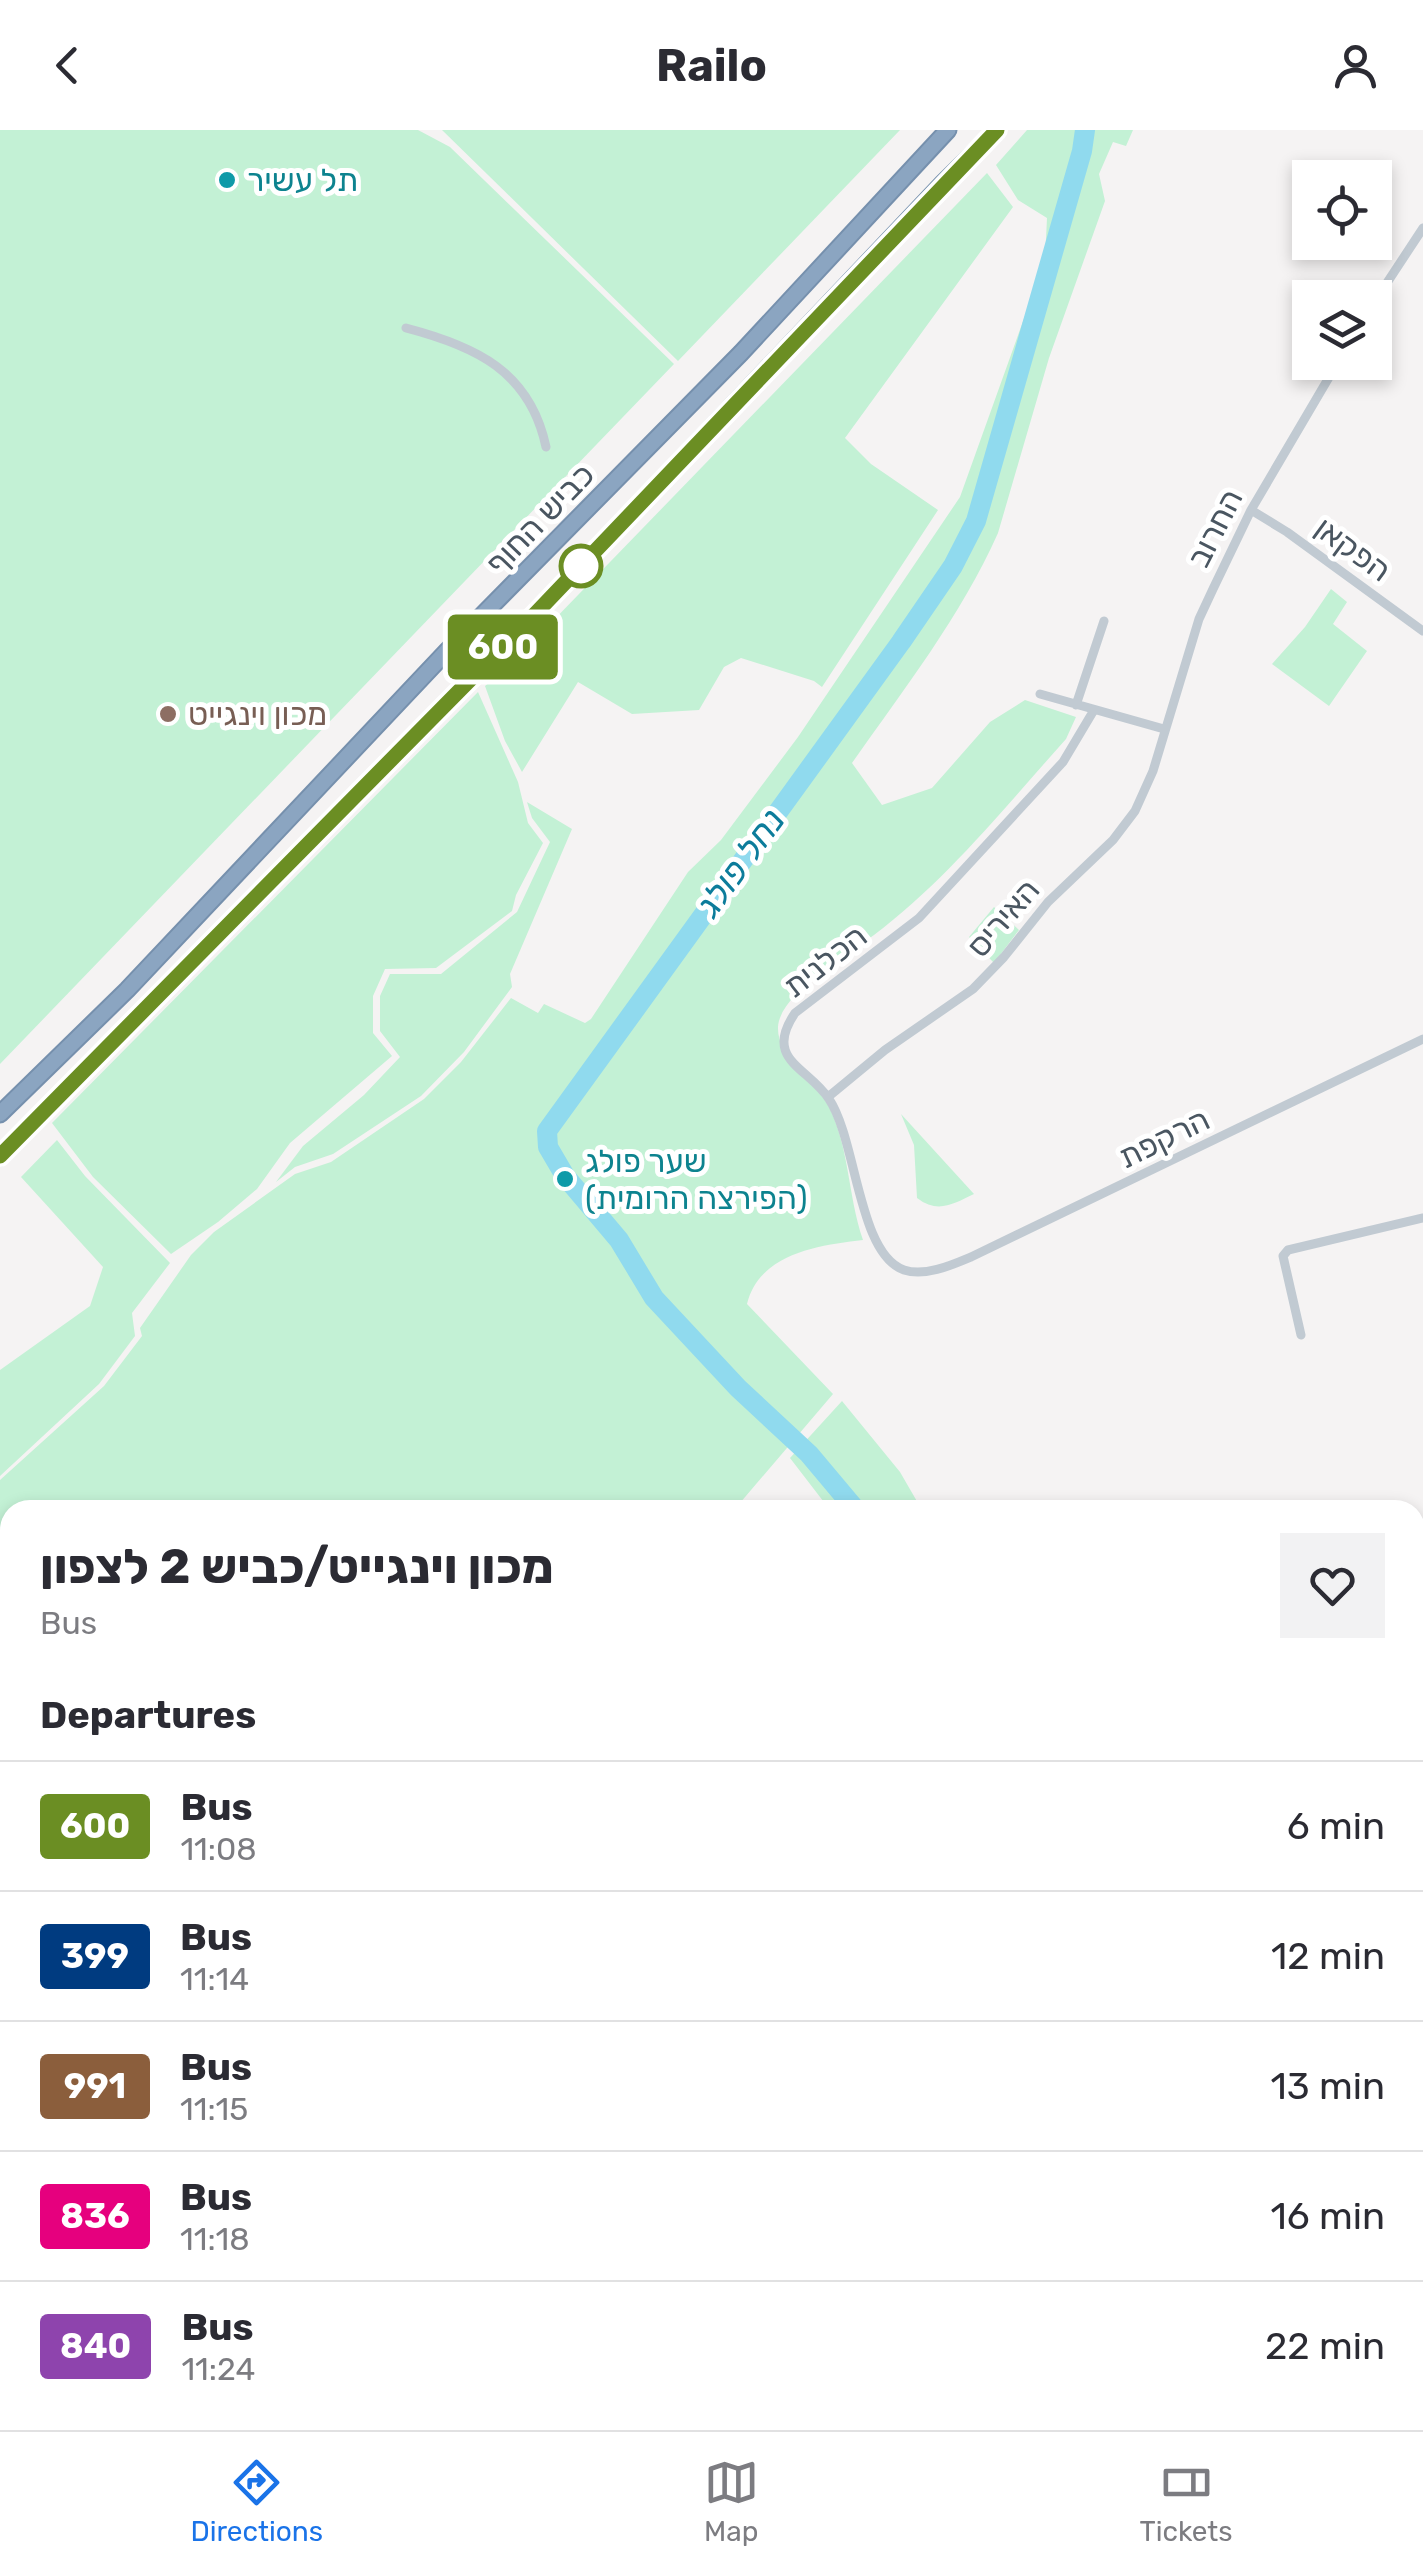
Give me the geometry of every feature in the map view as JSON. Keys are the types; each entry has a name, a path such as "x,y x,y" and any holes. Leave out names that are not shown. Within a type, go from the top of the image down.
{"highway":[{"name":"כביש החוף","path":"0,1114 127,990 447,651 742,353 948,130"},
{"name":"כביש החוף","path":"0,1156 537,612 997,130"}],"street":[{"path":"1389,280 1423,228"},
{"path":"406,328 457,343 502,370 530,398 541,422 546,447"},
{"name":"החרוב","path":"1164,729 1199,619 1252,510 1328,380"},
{"name":"הפקאן","path":"1252,510 1423,631"},
{"path":"1076,704 1104,621"},
{"path":"1040,694 1164,729"},
{"name":"הכלנית","path":"923,1271 901,1268 879,1249 865,1216 846,1132 828,1097 796,1068 784,1050 790,1020 802,1006 904,930 932,904 1063,762 1094,710"},
{"name":"האיריס","path":"828,1097 886,1050 973,989 1004,958 1048,902 1113,840 1147,787 1164,729"},
{"name":"הרקפת","path":"923,1271 958,1262 1055,1219 1423,1038"},
{"path":"1301,1335 1283,1256 1288,1250 1423,1218"}],"green space":[{"name":"מכון וינגייט","path":"0,130 418,130 450,147 674,364 0,1064"},
{"path":"442,130 900,130 678,361"},
{"path":"1027,130 1133,130 1126,146 1113,142 1099,174 1105,201 1049,358 998,533 949,623 852,763 882,805 932,788 990,722 1025,700 1076,717 1066,739 951,867 900,914 802,988 782,1014 778,1027 783,1048 820,1092 834,1118 863,1240 810,1249 777,1263 754,1287 747,1304 833,1394 743,1500 0,1500 0,1480 104,1386 142,1336 140,1328 191,1255 214,1232 295,1174 331,1162 424,1099 461,1062 511,998 538,1013 544,1004 585,1023 591,1019 688,872 721,840 798,737 960,497 1045,260 1047,218 1018,200 996,165"},
{"path":"987,173 1013,207 845,438 871,464 938,510 822,687 741,658 724,667 699,710 632,714 578,682 522,772 505,741 485,686 516,659"},
{"path":"1331,589 1347,602 1333,624 1367,651 1329,706 1272,664 1305,627"},
{"path":"478,692 518,782 528,823 543,843 512,911 436,968 385,969 373,996 373,1033 392,1056 290,1143 257,1189 171,1254 93,1177 52,1123"},
{"path":"527,802 572,829 510,974 512,987 464,1052 421,1096 333,1154 295,1167 276,1182 303,1146 364,1095 400,1057 380,1031 380,996 390,974 441,974 517,912 550,842 532,818"},
{"path":"994,907 1019,930 994,963 969,937"},
{"path":"901,1114 974,1194 939,1206 917,1198 914,1145"},
{"path":"57,1140 85,1176 170,1263 132,1313 135,1336 99,1384 0,1476 0,1370 90,1306 103,1267 21,1177"},
{"path":"842,1401 900,1472 916,1500 822,1500 790,1458"}],"waterway":[{"name":"נחל פולג","path":"848,1500 809,1454 738,1388 654,1298 619,1240 565,1176 548,1147 547,1131 953,566 976,521 1085,130"}],"bus line":[{"name":"600","path":"0,1156 537,612 997,130"}],"place":[{"name":"תל עשיר","path":"227,180"},
{"name":"מכון וינגייט","path":"168,714"},
{"name":"שער פולג (הפירצה הרומית)","path":"565,1179"}]}
